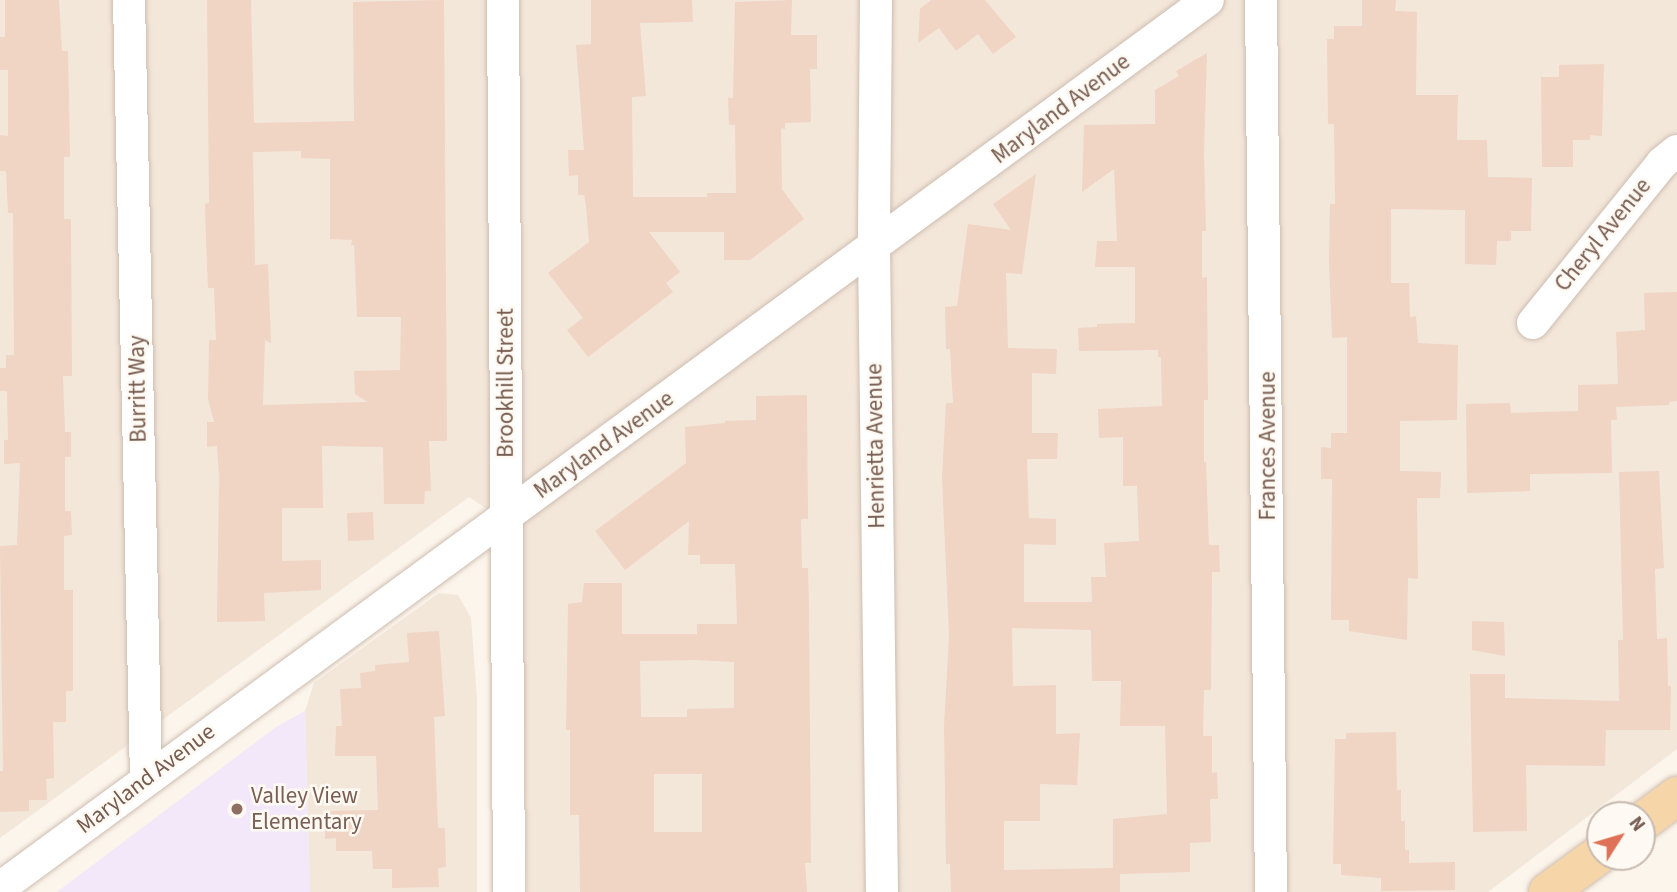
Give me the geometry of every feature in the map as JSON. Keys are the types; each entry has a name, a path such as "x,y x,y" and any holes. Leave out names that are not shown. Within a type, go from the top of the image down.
{"main road":[{"path":"1656,812 1677,796"},
{"path":"1548,892 1586,864"}],"street":[{"name":"Burritt Way","path":"129,0 146,778"},
{"name":"Brookhill Street","path":"503,0 509,892"},
{"name":"Henrietta Avenue","path":"876,0 874,248 882,892"},
{"name":"Maryland Avenue","path":"0,888 146,778 874,248 1208,0"},
{"name":"Frances Avenue","path":"1261,0 1271,892"},
{"name":"Cheryl Avenue","path":"1533,323 1662,163 1677,151"}],"shaded area":[{"path":"0,0 1677,0 1677,749 1608,801 1586,801 1586,818 1488,892 527,892 521,532 469,497 0,838"},
{"path":"439,593 458,595 471,618 477,699 477,892 310,892 305,711 314,683"},
{"name":"Valley View Elementary","path":"305,711 310,892 57,892 276,727"}],"building":[{"path":"5,0 59,0 62,51 68,51 70,157 64,157 64,219 71,219 72,376 63,376 65,432 71,432 71,457 65,457 65,511 71,511 72,535 64,536 64,590 73,590 73,691 66,691 66,722 53,722 54,778 46,779 47,800 29,800 29,811 0,812 0,771 3,771 0,546 17,545 20,463 4,464 4,440 8,440 7,391 0,391 0,368 6,368 6,355 14,355 13,213 8,213 6,171 0,171 0,135 8,136 8,70 0,70 0,37 5,37"},
{"path":"207,0 251,0 254,123 354,121 353,2 444,0 447,441 429,441 431,491 425,491 424,504 384,504 383,447 322,446 323,508 282,508 282,561 321,560 321,590 264,593 265,621 217,622 219,477 217,446 207,447 207,422 214,422 208,399 209,340 216,340 214,288 208,288 205,204 209,203","holes":["301,151 301,158 330,159 330,239 352,240 351,245 354,245 357,317 401,317 400,370 354,371 355,394 368,402 263,405 265,340 271,343 268,264 255,265 253,152"]},
{"path":"591,0 692,0 693,22 640,23 646,96 632,97 633,197 707,197 707,193 736,193 735,125 729,125 728,98 733,98 735,2 792,0 791,35 817,35 817,69 810,69 811,122 785,123 785,129 781,128 782,189 804,219 750,260 724,260 724,232 649,232 680,272 666,283 673,292 588,357 567,330 583,318 548,273 589,242 584,195 578,195 578,175 569,176 568,150 584,150 576,45 591,44"},
{"path":"931,0 985,0 1016,37 993,54 978,34 956,51 939,28 918,43 920,9"},
{"path":"1362,0 1396,0 1395,11 1417,12 1416,95 1458,95 1457,140 1487,140 1488,177 1532,178 1531,231 1511,231 1511,241 1497,241 1496,265 1465,264 1465,210 1391,209 1391,283 1409,283 1410,317 1416,316 1418,343 1458,345 1457,420 1400,421 1400,471 1441,472 1440,498 1417,498 1418,579 1408,578 1407,640 1349,631 1349,620 1331,620 1332,479 1321,479 1321,447 1331,448 1331,433 1347,433 1347,337 1332,338 1329,262 1330,204 1335,204 1334,124 1328,124 1327,39 1334,39 1334,26 1362,26"},
{"path":"1207,53 1204,152 1206,231 1202,231 1202,278 1207,277 1208,400 1204,400 1204,462 1209,545 1219,545 1220,572 1212,572 1211,690 1204,690 1203,736 1212,736 1212,773 1217,772 1218,799 1210,799 1211,842 1190,843 1190,872 1120,874 1120,892 951,892 950,864 946,864 944,726 949,636 942,477 946,403 953,403 950,349 946,349 945,307 957,306 968,224 1011,230 993,204 1036,174 1022,274 1006,273 1008,348 1057,349 1056,374 1032,373 1032,433 1058,433 1057,459 1027,459 1029,518 1056,519 1056,545 1024,544 1024,602 1092,602 1091,577 1106,577 1104,543 1139,541 1137,486 1123,486 1123,437 1099,438 1098,409 1162,406 1161,357 1158,357 1158,350 1079,351 1078,328 1097,327 1097,324 1135,323 1135,267 1095,267 1097,241 1117,241 1114,169 1082,192 1084,125 1155,124 1155,90 1179,76 1176,71","holes":["1012,628 1091,630 1092,681 1121,681 1120,726 1165,726 1167,814 1113,819 1113,868 1004,870 1004,821 1040,821 1040,784 1077,785 1080,733 1056,734 1056,685 1013,686"]},
{"path":"1604,64 1602,136 1590,135 1590,140 1573,140 1573,167 1542,167 1541,77 1559,77 1559,65"},
{"path":"1677,292 1677,401 1669,402 1669,405 1616,407 1617,420 1611,420 1612,473 1530,474 1530,491 1467,493 1466,404 1510,403 1511,413 1578,411 1578,385 1618,384 1616,332 1645,330 1644,293"},
{"path":"807,395 808,519 801,519 802,568 808,568 809,605 811,863 805,863 807,892 580,892 579,815 570,815 570,730 566,730 568,604 582,602 584,583 622,583 622,634 697,634 697,624 737,624 735,564 700,564 700,555 688,555 689,521 625,570 595,531 686,463 685,427 756,420 756,396","holes":["640,661 734,662 734,708 687,709 687,717 641,717","654,774 702,774 702,832 654,832"]},
{"path":"1659,471 1664,568 1655,569 1657,639 1667,638 1668,686 1671,686 1670,730 1606,730 1605,766 1526,765 1527,831 1473,832 1470,674 1505,674 1505,698 1619,701 1618,640 1623,640 1619,472"},
{"path":"373,512 374,540 348,541 347,513"},
{"path":"1472,621 1504,622 1505,656 1472,650"},
{"path":"439,631 445,716 434,717 438,828 445,828 446,867 438,868 439,887 392,888 392,869 373,869 372,851 336,851 336,838 325,839 325,811 378,810 376,756 335,756 336,726 342,726 340,689 361,688 360,673 375,671 375,665 409,662 407,633"},
{"path":"1396,732 1397,790 1401,790 1401,821 1405,821 1405,850 1409,850 1409,863 1455,862 1455,890 1381,891 1381,878 1341,875 1341,864 1333,864 1335,739 1346,739 1346,733"}],"place":[{"name":"Valley View Elementary","path":"237,809"}]}
